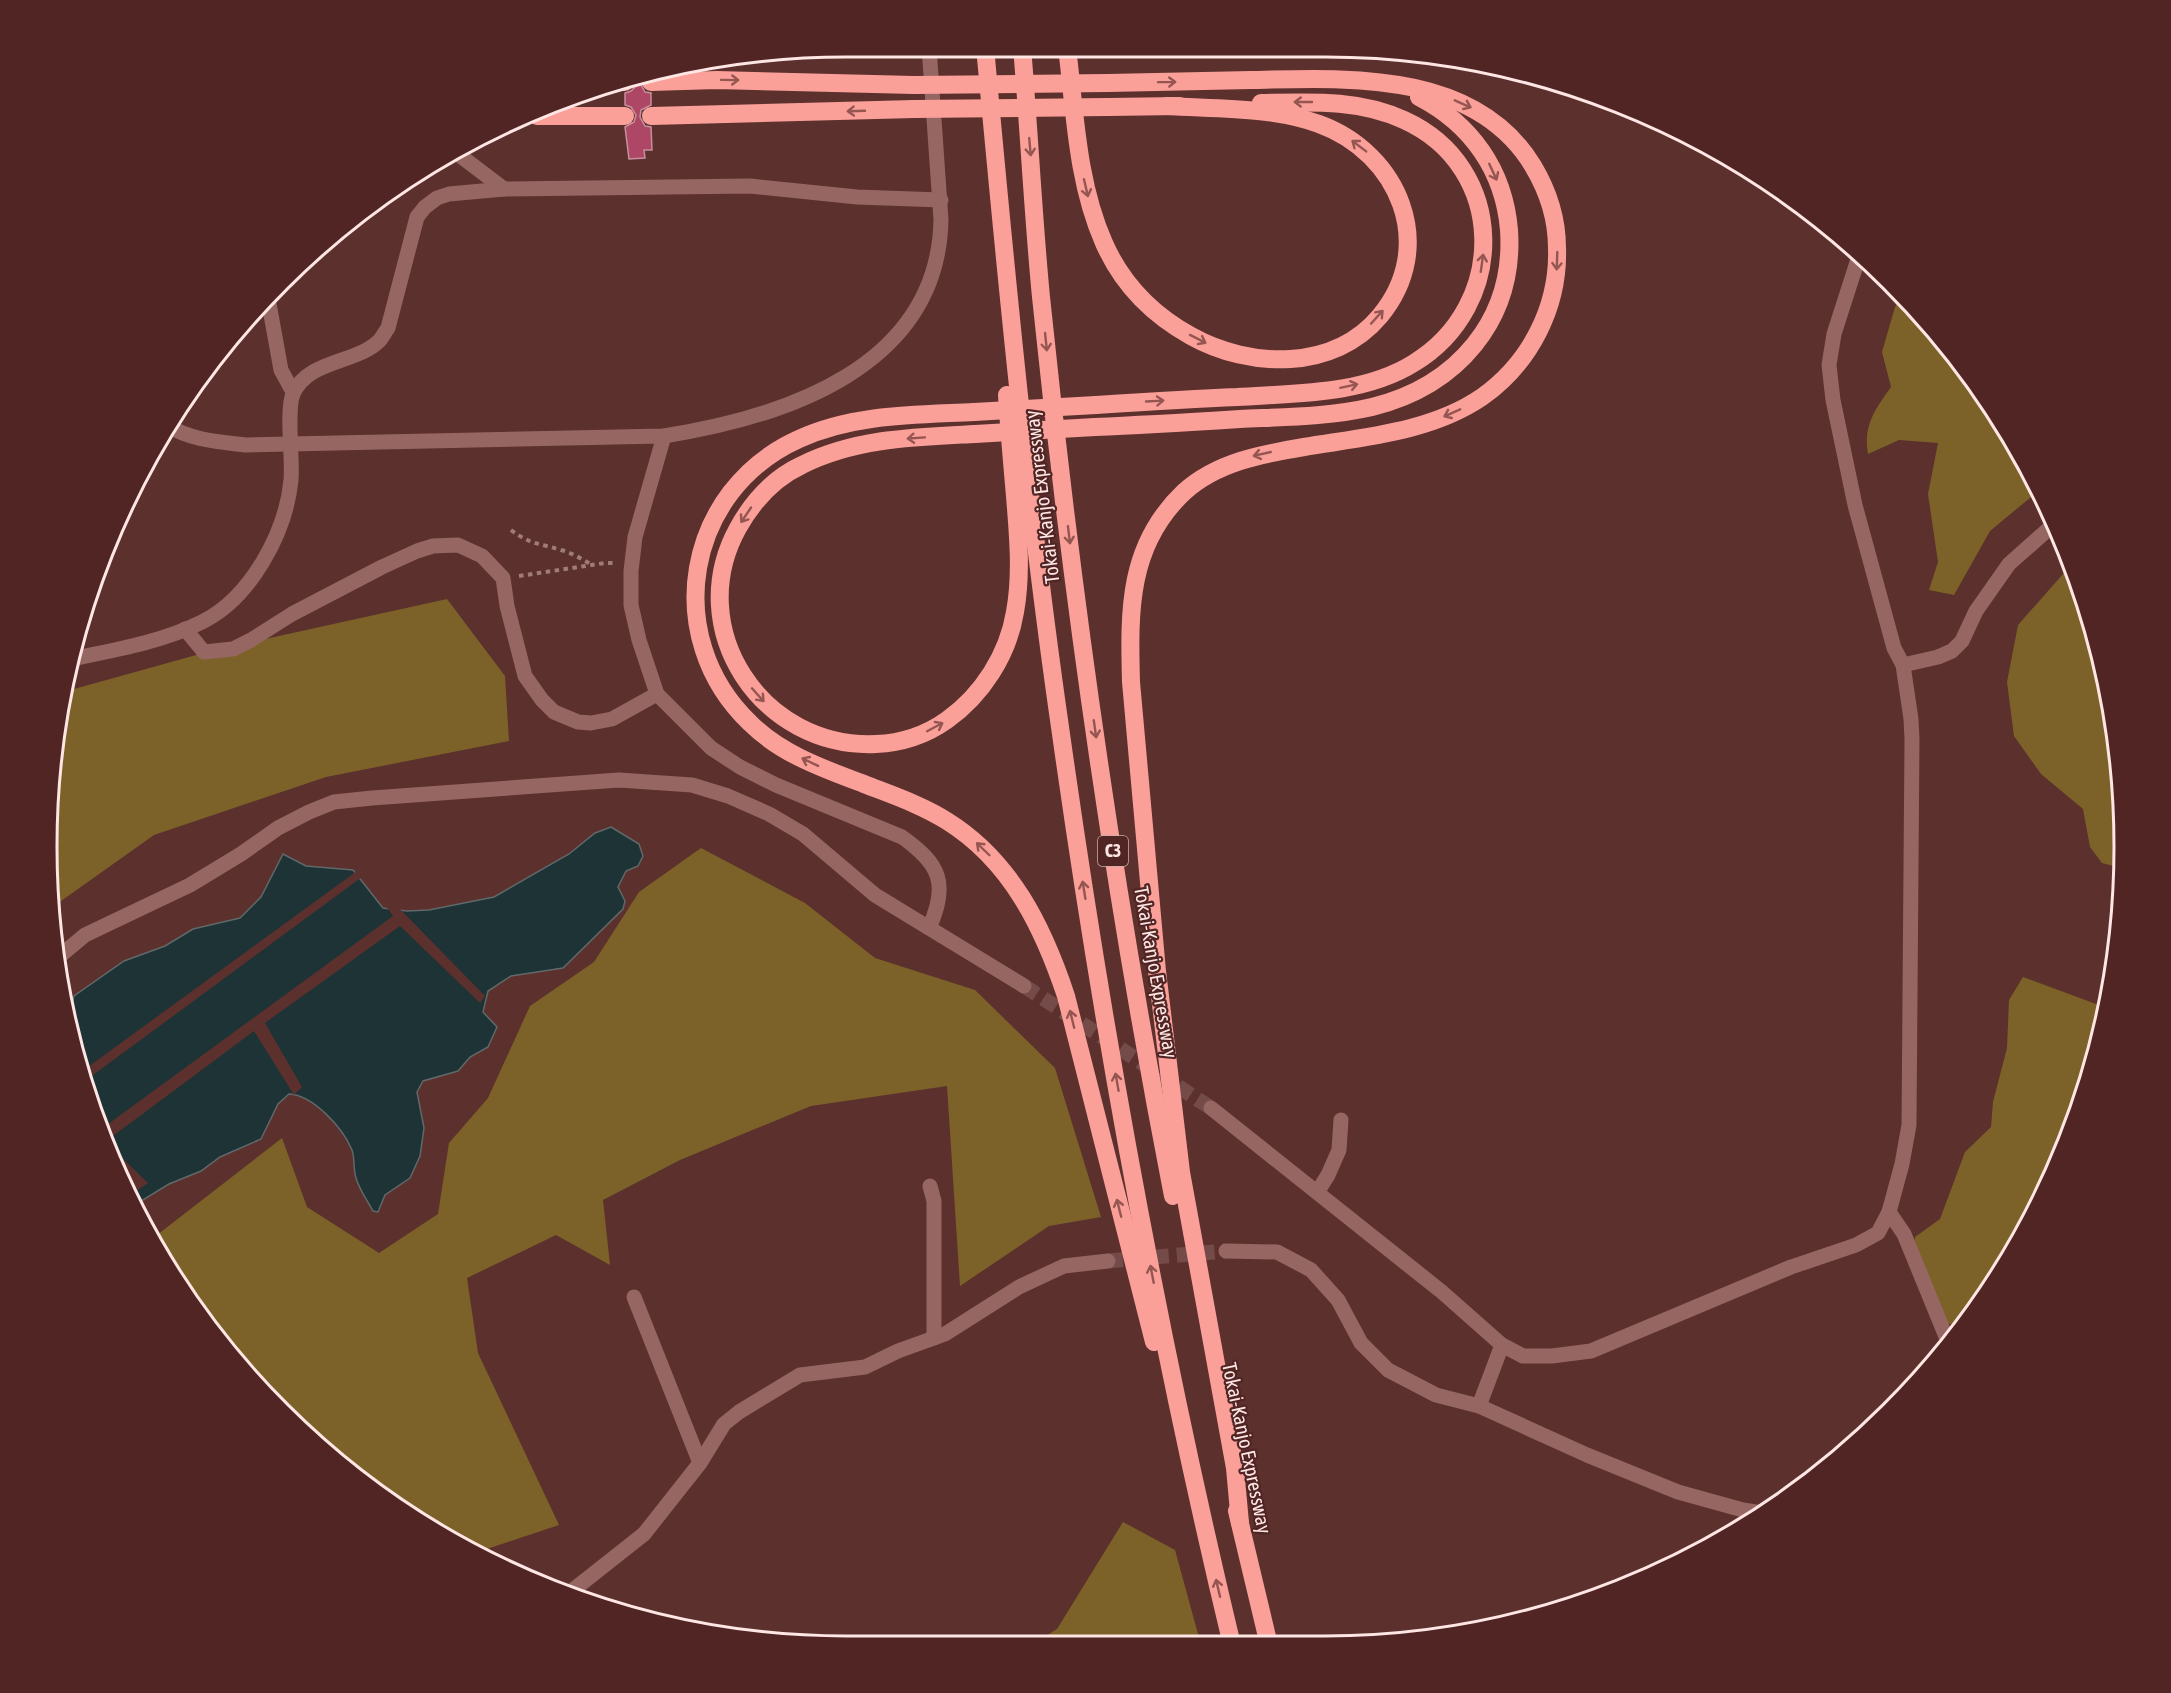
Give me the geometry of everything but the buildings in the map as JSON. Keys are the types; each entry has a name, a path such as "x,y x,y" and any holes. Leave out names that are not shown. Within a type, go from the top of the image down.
{"highway":[{"path":"985,57 984,124 1009,432 1019,551 1015,613 1008,639 996,664 981,688 962,709 937,727 904,740 886,744 862,745 839,742 799,728 759,697 732,656 724,634 719,610 720,586 724,562 732,539 759,497 778,479 824,455 881,440 975,434 1009,432 1095,428 1307,415 1372,407 1426,386 1449,371 1468,353 1490,322 1504,290 1509,265 1510,242 1508,217 1502,192 1484,154 1462,126 1440,108 1416,96 1366,81"},
{"name":"Tokai-Kanjo Expressway","path":"986,57 1008,296 1061,735 1099,980 1164,1339 1204,1529 1230,1636"},
{"name":"Tokai-Kanjo Expressway","path":"1023,57 1041,295 1094,727 1122,910 1162,1140 1200,1334 1267,1636"},
{"path":"1068,57 1081,161 1094,218 1104,245 1119,270 1135,292 1154,311 1175,327 1205,343 1245,357 1262,359 1297,359 1320,353 1343,345 1363,332 1380,316 1392,297 1401,276 1406,252 1407,229 1401,204 1392,182 1379,164 1342,134 1294,117 1260,111 1167,106"},
{"path":"651,82 717,80 914,85 1301,79 1366,81 1422,89 1472,108 1495,122 1512,138 1528,157 1541,179 1552,207 1557,234 1558,265 1554,291 1546,316 1534,340 1519,362 1500,382 1481,398 1433,421 1370,436 1255,456 1227,465 1205,476 1186,490 1154,528 1143,552 1136,576 1131,602 1131,682 1157,971 1181,1172 1234,1468 1240,1523"},
{"path":"651,116 1330,102 1382,111 1427,133 1446,149 1461,167 1473,189 1484,235 1480,277 1462,317 1450,333 1433,350 1413,364 1382,377 1338,389 1306,393 974,412 851,422 800,438 758,464 741,479 725,499 703,545 695,592 699,639 707,663 719,685 750,724 794,754 820,767 920,806 946,820 971,837 990,855 1023,898 1052,955 1066,996 1134,1266 1204,1529"},
{"path":"547,116 625,116"}],"street":[{"path":"176,430 212,441 244,445 664,436 711,429 803,399 842,379 873,358 894,340 911,318 934,271 941,242 930,57"},
{"path":"462,157 504,189"},
{"path":"80,657 159,639 205,621 238,594 255,573 270,551 287,506 291,480 290,404 293,392 311,373 371,347 380,340 388,328 417,217 437,198 448,194 504,189 750,186 857,198 940,200"},
{"path":"1211,1108 1318,1191 1442,1292 1502,1345 1523,1356 1552,1356 1592,1351 1791,1267 1856,1245 1878,1233 1889,1212 1902,1164 1909,1125 1912,739 1903,665 1894,648 1854,506 1833,400 1829,365 1834,334 1857,264"},
{"path":"270,308 281,370 293,392"},
{"path":"664,436 635,537 632,564 632,605 639,640 657,694 711,748 740,767 776,785 902,837 917,848 930,860 938,874 941,891 937,910 929,928"},
{"path":"1903,665 1938,657 1952,651 1962,641 1976,611 2009,564 2048,530"},
{"path":"185,629 204,652 233,649 292,614 382,567 433,546 458,545 470,549 490,563 503,578 507,606 525,676 542,700 554,712 578,722 591,723 612,719 657,694"},
{"path":"64,952 85,934 190,885 278,828 334,802 619,780 692,785 728,796 769,814 803,834 875,895 1024,986"},
{"path":"1318,1191 1339,1150 1341,1120"},
{"path":"930,1186 934,1201 934,1338"},
{"path":"1889,1212 1904,1234 1945,1334"},
{"path":"1226,1251 1277,1252 1311,1270 1338,1300 1361,1343 1388,1370 1436,1395 1479,1406 1587,1455 1678,1492 1750,1511"},
{"path":"576,1588 644,1534 700,1463 724,1424 739,1412 800,1375 865,1367 898,1351 945,1334 1019,1287 1064,1266 1108,1261"},
{"path":"634,1297 700,1463"},
{"path":"1479,1406 1502,1345"}],"path":[{"path":"511,530 525,540 561,550 592,565"},
{"path":"503,578 605,563 632,564"}],"shaded area":[{"path":"1897,304 1951,366 1981,408 2032,495 1990,531 1954,595 1929,590 1938,562 1928,494 1938,443 1899,440 1868,454 1869,426 1875,410 1891,387 1882,352"},
{"path":"2064,572 2087,642 2099,692 2112,795 2113,866 2102,863 2090,847 2083,809 2041,774 2014,736 2007,682 2018,625"},
{"path":"447,599 505,676 509,741 326,777 154,835 59,902 57,846 59,795 73,689 207,652"},
{"path":"701,848 805,903 875,958 975,990 1055,1068 1101,1217 1049,1226 960,1286 947,1086 811,1106 680,1160 603,1200 610,1265 556,1235 467,1278 478,1353 559,1525 486,1549 408,1503 366,1473 288,1405 220,1327 190,1285 159,1234 282,1138 307,1207 379,1253 438,1214 449,1143 488,1098 530,1006 594,962 639,892"},
{"path":"2023,977 2098,1004 2072,1100 2033,1196 1981,1285 1953,1324 1936,1322 1914,1261 1915,1237 1940,1219 1965,1152 1991,1127 1993,1102 2007,1048 2009,1000"},
{"path":"1123,1522 1175,1550 1199,1636 1046,1636 1057,1629"}],"water":[{"path":"611,827 639,844 643,856 638,866 626,871 618,887 625,901 623,909 563,968 511,976 488,991 483,1012 497,1027 488,1047 470,1057 458,1071 423,1081 417,1092 424,1128 420,1156 410,1178 385,1195 378,1212 373,1211 359,1186 355,1175 352,1150 342,1132 317,1106 308,1100 289,1094 278,1104 261,1139 220,1157 201,1171 169,1184 141,1201 117,1149 99,1100 84,1051 72,1003 74,996 124,961 165,946 193,929 240,918 261,897 283,854 306,866 353,870 383,908 407,911 429,910 494,897 569,854 595,833"}],"pier":[{"path":"357,871 362,877 92,1076 89,1066"},
{"path":"386,906 398,907 485,996 480,1003 400,926 265,1023 302,1087 294,1095 254,1031 112,1136 108,1124 393,916"},
{"path":"120,1156 148,1183 138,1190 133,1185"}],"tunnel":[{"path":"1024,986 1211,1108"},
{"path":"1108,1261 1226,1251"}]}
